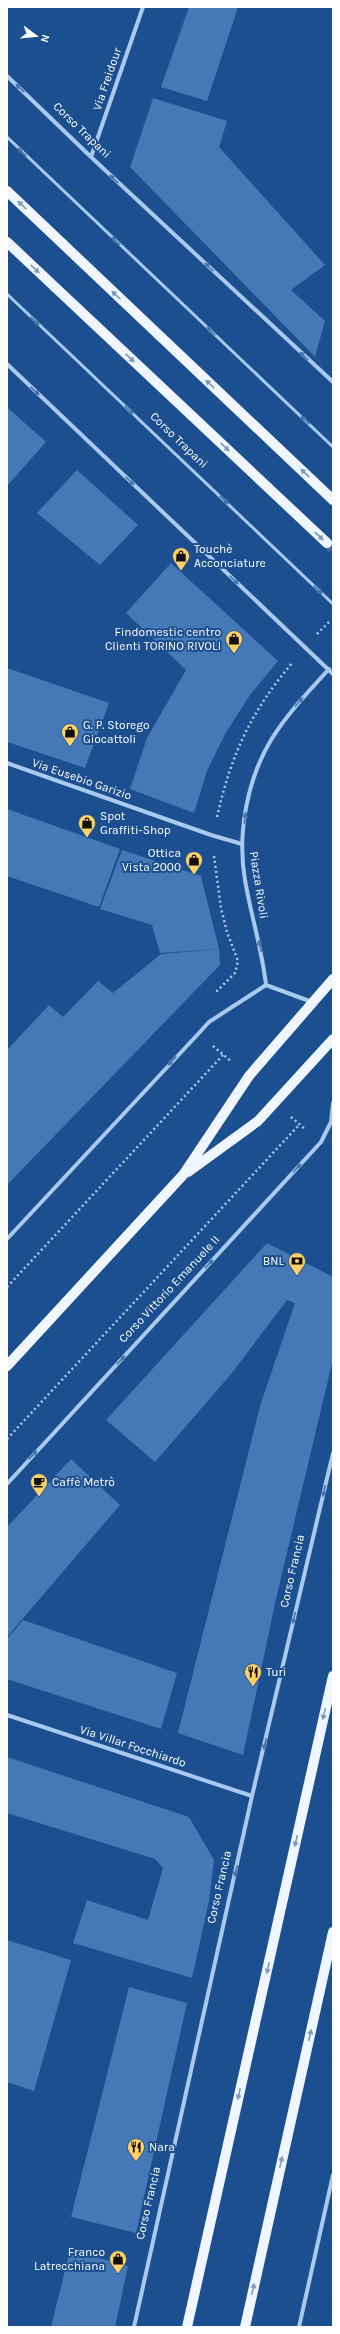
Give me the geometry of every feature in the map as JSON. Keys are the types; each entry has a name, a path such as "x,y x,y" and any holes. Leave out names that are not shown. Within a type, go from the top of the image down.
{"main road":[{"path":"7,191 333,500"},
{"path":"7,242 327,543"},
{"path":"7,1366 183,1175 249,1076 333,979"},
{"path":"183,1175 258,1121 333,1039"},
{"path":"187,2327 333,1676"},
{"path":"245,2327 333,1932"}],"street":[{"name":"Via Freidour","path":"90,158 143,7"},
{"name":"Corso Trapani","path":"7,76 90,158 333,382"},
{"path":"7,364 333,674"},
{"name":"Piazza Rivoli","path":"266,985 263,955 245,879 242,844 247,802 258,764 285,718 329,669"},
{"name":"Via Eusebio Garizio","path":"7,763 203,832 242,844"},
{"path":"7,1239 209,1022 266,985 312,1002"},
{"name":"Corso Vittorio Emanuele II","path":"7,1484 321,1142 331,1122 333,1103"},
{"name":"Corso Francia","path":"134,2327 252,1796 333,1453"},
{"name":"Via Villar Focchiardo","path":"7,1715 252,1796"},
{"path":"299,2327 333,2178"}],"lane":[{"path":"7,137 333,447"},
{"name":"Corso Trapani","path":"7,294 333,604"}],"path":[{"path":"217,820 225,782 238,745 257,709 281,676 305,647"},
{"path":"214,858 221,908 227,932 238,961 235,973 214,994"},
{"path":"7,1287 223,1055"},
{"path":"7,1439 299,1125"}],"building":[{"path":"189,7 238,7 207,101 161,87"},
{"path":"153,98 227,121 219,147 325,265 291,290 325,321 315,357 130,167"},
{"path":"7,407 46,442 7,486"},
{"path":"77,470 138,525 100,565 37,513"},
{"path":"171,563 278,661 250,695 225,734 207,771 194,813 130,789 147,738 186,670 126,613"},
{"path":"7,668 109,703 85,768 7,742"},
{"path":"7,809 120,849 99,907 7,876"},
{"path":"122,850 201,876 219,949 160,953 152,925 100,909"},
{"path":"219,949 220,965 7,1185 7,1050 49,1005 63,1017 98,981 113,993 161,954"},
{"path":"267,1243 333,1277 333,1359 276,1599 243,1755 178,1733 260,1406 295,1303 287,1300 232,1373 155,1462 106,1420"},
{"path":"71,1459 120,1505 7,1637 7,1527"},
{"path":"23,1620 177,1673 161,1729 7,1679 7,1639"},
{"path":"7,1757 189,1817 214,1860 209,1901 192,1978 73,1943 87,1900 148,1920 163,1868 155,1859 7,1813"},
{"path":"7,1940 71,1960 34,2091 7,2082"},
{"path":"129,1987 187,2003 136,2233 71,2217"},
{"path":"70,2250 128,2266 115,2327 51,2327"}],"tunnel":[{"path":"327,543 333,549"}],"place":[{"name":"Touchè Acconciature","path":"181,571"},
{"name":"Findomestic centro Clienti TORINO RIVOLI","path":"234,654"},
{"name":"G. P. Storego Giocattoli","path":"70,747"},
{"name":"Spot Graffiti-Shop","path":"87,838"},
{"name":"Ottica Vista 2000","path":"194,875"},
{"name":"BNL","path":"297,1276"},
{"name":"Caffè Metrò","path":"39,1497"},
{"name":"Turi","path":"253,1687"},
{"name":"Nara","path":"136,2162"},
{"name":"Franco Latrecchiana","path":"118,2274"}]}
